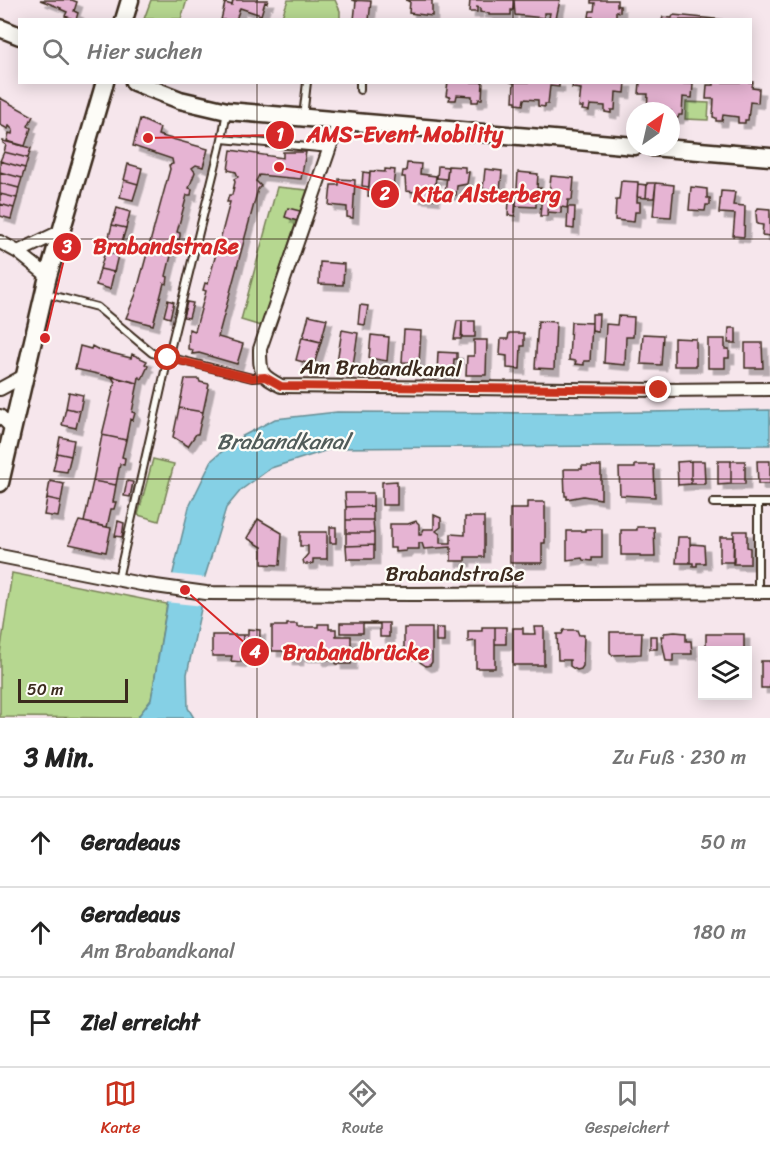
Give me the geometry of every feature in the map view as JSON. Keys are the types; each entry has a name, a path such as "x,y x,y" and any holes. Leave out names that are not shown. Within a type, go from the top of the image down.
{"street":[{"path":"125,18 130,0"},
{"path":"0,28 18,35"},
{"path":"0,483 6,422 24,376 60,232 104,84"},
{"path":"139,84 180,100 227,111 626,145"},
{"path":"265,377 260,369 260,349 339,121"},
{"path":"680,149 770,157"},
{"path":"18,252 60,232"},
{"path":"0,243 18,252 48,276"},
{"path":"0,390 24,376"},
{"name":"Am Brabandkanal","path":"265,377 281,386 770,389"},
{"name":"Brabandstraße","path":"0,556 118,580 206,593 764,592"}],"lane":[{"path":"302,118 307,84"},
{"path":"118,580 227,111"},
{"path":"222,139 330,149"},
{"path":"43,294 97,307 152,352 168,358 252,378 265,377"},
{"path":"713,503 770,503"},
{"path":"758,503 764,592"}],"green space":[{"path":"151,0 187,0 181,18 144,18"},
{"path":"288,0 335,0 340,11 340,18 281,18"},
{"path":"686,102 709,103 708,120 685,119"},
{"path":"277,187 307,190 261,326 241,320"},
{"path":"153,459 174,464 159,521 138,515"},
{"path":"12,573 167,604 151,700 137,718 0,717 0,654"}],"water":[{"name":"Brabandkanal","path":"770,410 770,445 334,448 271,468 241,490 226,508 203,583 201,609 187,674 188,708 194,718 137,718 151,700 172,577 189,507 212,460 237,439 275,419 337,412 584,413"}],"pier":[{"path":"170,574 207,578 204,606 165,602"}],"building":[{"path":"40,0 77,2 74,11 78,13 77,18 65,16 67,12"},
{"path":"233,0 268,0 267,3 265,2 261,15 240,8 237,18 221,18 225,3 232,5"},
{"path":"352,0 371,1 369,18 354,18 356,1"},
{"path":"406,0 432,0 432,16 409,13 410,2"},
{"path":"470,0 514,0 513,10 511,10 511,15 489,15 489,13 480,12 480,8 477,7 477,12 469,12"},
{"path":"514,0 560,0 556,18 549,18 550,13 544,13 544,18 515,15"},
{"path":"591,0 617,0 620,12 616,11 616,18 589,17 590,11 594,11 595,3 591,3"},
{"path":"673,15 705,18 672,18"},
{"path":"753,82 752,88 759,89 758,103 750,102 748,120 745,120 745,123 738,123 738,117 723,115 722,121 716,121 713,117 714,99 706,99 707,85 752,84"},
{"path":"448,84 483,84 482,99 478,102 472,102 472,96 457,95 456,100 449,100 450,97 446,96"},
{"path":"514,84 559,84 559,87 550,86 548,104 545,104 545,107 538,106 538,100 524,99 523,105 513,101"},
{"path":"573,84 626,84 625,93 616,92 615,110 611,110 611,113 605,112 605,106 590,105 589,111 582,110 583,107 579,107 581,89 572,88"},
{"path":"640,84 693,84 692,98 683,97 682,115 680,115 680,102 648,102 648,94 639,94"},
{"path":"0,98 33,116 28,126 31,128 25,146 7,141 9,133 12,134 13,130 9,126 8,129 0,125"},
{"path":"140,119 160,128 158,135 208,149 203,167 196,165 192,168 195,172 189,188 192,189 191,195 187,195 177,232 180,233 179,240 175,239 166,276 168,277 167,284 164,283 153,325 126,318 136,294 170,169 169,165 173,164 172,159 133,146"},
{"path":"3,141 31,148 28,158 4,152 6,145"},
{"path":"231,150 283,158 283,152 306,152 301,179 259,175 256,181 261,186 258,189 218,337 243,344 237,364 199,353 192,354 193,350 188,349 189,329 195,331 206,291 203,290 205,283 208,284 218,246 215,245 217,239 220,240 230,202 227,202 229,195 232,195 234,179 238,177 236,172 228,170"},
{"path":"4,152 28,158 25,168 0,161"},
{"path":"0,161 25,168 22,178 0,172"},
{"path":"407,163 421,164 420,174 436,176 434,199 415,197 415,192 406,191 405,177 402,177"},
{"path":"128,164 142,168 138,184 124,180"},
{"path":"438,166 448,167 447,179 437,178"},
{"path":"448,166 465,167 465,172 469,172 467,184 457,186 456,195 445,194"},
{"path":"385,169 395,170 392,195 368,196 370,171 385,172"},
{"path":"485,169 502,171 500,191 483,189"},
{"path":"0,172 22,178 19,188 0,183"},
{"path":"363,172 370,173 369,187 362,186"},
{"path":"518,172 538,174 537,188 541,188 540,199 536,199 536,207 516,206"},
{"path":"551,176 574,178 572,200 568,200 567,208 561,207 561,213 547,212"},
{"path":"339,179 355,180 353,218 347,217 347,207 329,205 331,185 339,185"},
{"path":"124,180 138,184 133,200 120,197"},
{"path":"621,181 638,182 637,202 640,202 640,212 635,212 634,222 615,220 616,200 619,200"},
{"path":"0,183 19,188 17,198 0,194"},
{"path":"647,183 656,183 654,198 646,198"},
{"path":"656,183 674,185 671,217 653,216"},
{"path":"638,184 647,185 646,198 637,197"},
{"path":"691,187 707,189 710,205 706,205 705,211 689,210"},
{"path":"721,191 735,192 733,205 745,206 744,237 733,236 735,214 719,213"},
{"path":"0,194 17,198 14,208 0,204"},
{"path":"542,194 549,194 547,216 540,216"},
{"path":"509,202 516,202 515,216 508,215"},
{"path":"0,204 14,208 11,219 0,216"},
{"path":"568,207 575,207 574,229 567,228"},
{"path":"117,208 130,212 126,228 112,225"},
{"path":"288,208 300,211 297,221 285,217"},
{"path":"758,208 770,209 770,236 762,235 763,225 757,224"},
{"path":"112,225 126,228 121,245 108,241"},
{"path":"105,252 118,255 114,272 100,269"},
{"path":"320,262 344,264 343,285 319,284"},
{"path":"100,269 114,272 110,289 96,285"},
{"path":"168,300 174,302 170,318 164,316"},
{"path":"187,302 193,303 189,318 183,317"},
{"path":"360,305 368,306 365,325 358,324"},
{"path":"592,314 599,314 598,332 592,331"},
{"path":"309,315 327,319 321,342 303,338"},
{"path":"618,316 634,317 633,337 626,337 625,365 604,363 606,324 617,325"},
{"path":"457,321 462,321 461,339 454,339"},
{"path":"462,321 475,321 475,337 462,337"},
{"path":"538,321 556,322 554,369 535,368"},
{"path":"571,322 592,323 590,361 584,361 584,365 575,364 576,361 569,360"},
{"path":"729,328 736,328 736,343 728,343"},
{"path":"342,330 358,333 353,365 348,364 348,368 340,366 337,362"},
{"path":"404,330 421,331 419,363 402,362"},
{"path":"509,333 524,333 520,369 507,368 507,356 500,355 501,339 508,339"},
{"path":"643,334 663,335 661,365 641,364"},
{"path":"371,335 389,337 387,361 369,358"},
{"path":"302,337 321,342 314,365 296,360"},
{"path":"674,338 696,339 696,366 674,366"},
{"path":"708,339 725,339 725,349 729,349 729,358 725,358 725,368 708,368"},
{"path":"474,340 487,340 486,375 466,375 467,356 474,356"},
{"path":"745,343 762,343 763,368 745,368"},
{"path":"80,346 91,349 92,346 131,358 132,354 147,361 145,364 148,366 142,379 139,377 138,383 75,369"},
{"path":"438,352 457,353 457,359 454,359 453,375 437,374"},
{"path":"111,376 138,383 132,412 135,413 133,420 130,419 126,440 102,435 115,382"},
{"path":"185,379 199,379 200,382 209,384 203,412 179,408"},
{"path":"69,392 83,395 80,411 66,408"},
{"path":"66,408 80,411 76,428 62,425"},
{"path":"179,408 203,412 198,434 188,446 173,437"},
{"path":"102,435 126,440 122,457 125,458 124,465 120,464 116,485 93,481"},
{"path":"60,437 74,440 71,456 57,453"},
{"path":"57,453 71,456 67,472 53,470"},
{"path":"691,461 704,461 705,484 691,484"},
{"path":"691,461 691,484 678,485 677,462"},
{"path":"718,461 731,461 731,484 718,485"},
{"path":"731,461 745,461 745,484 731,484"},
{"path":"757,461 770,461 770,484 758,484"},
{"path":"635,465 654,465 655,497 620,495 619,468 635,468"},
{"path":"582,466 601,466 601,499 583,496 567,499 565,496 564,469 582,469"},
{"path":"50,481 64,484 61,501 47,498"},
{"path":"93,481 116,485 113,502 116,502 114,509 111,509 107,527 84,522"},
{"path":"127,481 133,482 130,497 124,496"},
{"path":"397,481 397,505 382,505 382,482"},
{"path":"345,493 373,493 373,506 346,507"},
{"path":"47,498 61,501 58,517 44,515"},
{"path":"527,502 545,502 545,543 542,543 542,563 510,563 510,509 527,509"},
{"path":"373,506 373,520 346,520 346,507"},
{"path":"434,515 441,518 441,527 436,531 440,534 440,543 451,543 451,534 465,535 465,517 484,517 484,557 465,557 465,561 451,561 451,547 424,549 422,543 419,543 419,549 395,552 395,548 390,548 390,524 408,524 416,521 419,524 419,535 421,535 424,529 434,529"},
{"path":"258,519 282,533 280,565 262,564 262,547 247,538"},
{"path":"346,520 373,520 374,533 346,533"},
{"path":"79,521 111,528 106,552 69,544"},
{"path":"118,521 124,523 122,537 115,536"},
{"path":"330,527 336,527 336,543 330,543"},
{"path":"637,527 654,527 655,557 621,555 621,530 637,530"},
{"path":"585,529 602,529 602,558 592,558 592,561 582,558 567,560 567,531 585,531"},
{"path":"734,531 747,531 750,564 733,564"},
{"path":"300,532 327,532 327,559 313,559 313,563 304,564 303,560 308,554 308,546 300,546"},
{"path":"346,533 374,533 374,545 346,546"},
{"path":"678,537 690,537 690,563 676,563"},
{"path":"720,537 734,537 734,562 720,562"},
{"path":"690,544 704,545 705,563 697,563 697,566 693,566 693,563 690,563"},
{"path":"374,545 374,559 347,559 346,546"},
{"path":"340,623 389,623 389,637 380,637 380,624 363,624 363,633 340,633"},
{"path":"287,624 297,624 297,627 318,627 318,624 329,624 329,629 336,629 336,636 351,636 351,664 336,664 336,659 318,660 318,656 298,656 298,660 287,660 287,651 272,651 272,626 287,626"},
{"path":"482,627 495,627 495,668 476,668 476,641 468,642 468,631 482,631"},
{"path":"495,627 506,627 506,644 495,644"},
{"path":"534,627 544,627 544,665 513,665 513,628 523,628 523,634 535,634"},
{"path":"404,628 432,628 432,662 430,665 426,666 420,662 420,654 404,654"},
{"path":"436,628 444,628 444,642 436,642"},
{"path":"248,629 260,630 259,654 243,653 243,635 248,635"},
{"path":"564,630 577,630 579,635 584,635 581,669 577,670 570,666 570,660 558,660 557,634 562,634"},
{"path":"610,632 642,632 641,654 612,655"},
{"path":"664,633 686,633 686,641 691,641 692,654 673,654 673,661 666,661 661,636 664,636"},
{"path":"706,634 744,634 744,646 706,646"},
{"path":"212,635 243,635 241,662 231,661 232,656 212,656"},
{"path":"650,636 657,636 657,649 650,649"},
{"path":"761,661 770,661 770,688 761,688"}],"place":[{"name":"AMS-Event Mobility","path":"148,138"},
{"name":"Kita Alsterberg","path":"279,167"},
{"name":"Brabandstraße","path":"45,338"},
{"name":"Brabandbrücke","path":"185,590"}],"route":[{"path":"168,358 252,378 265,377 281,386 659,390"}]}
